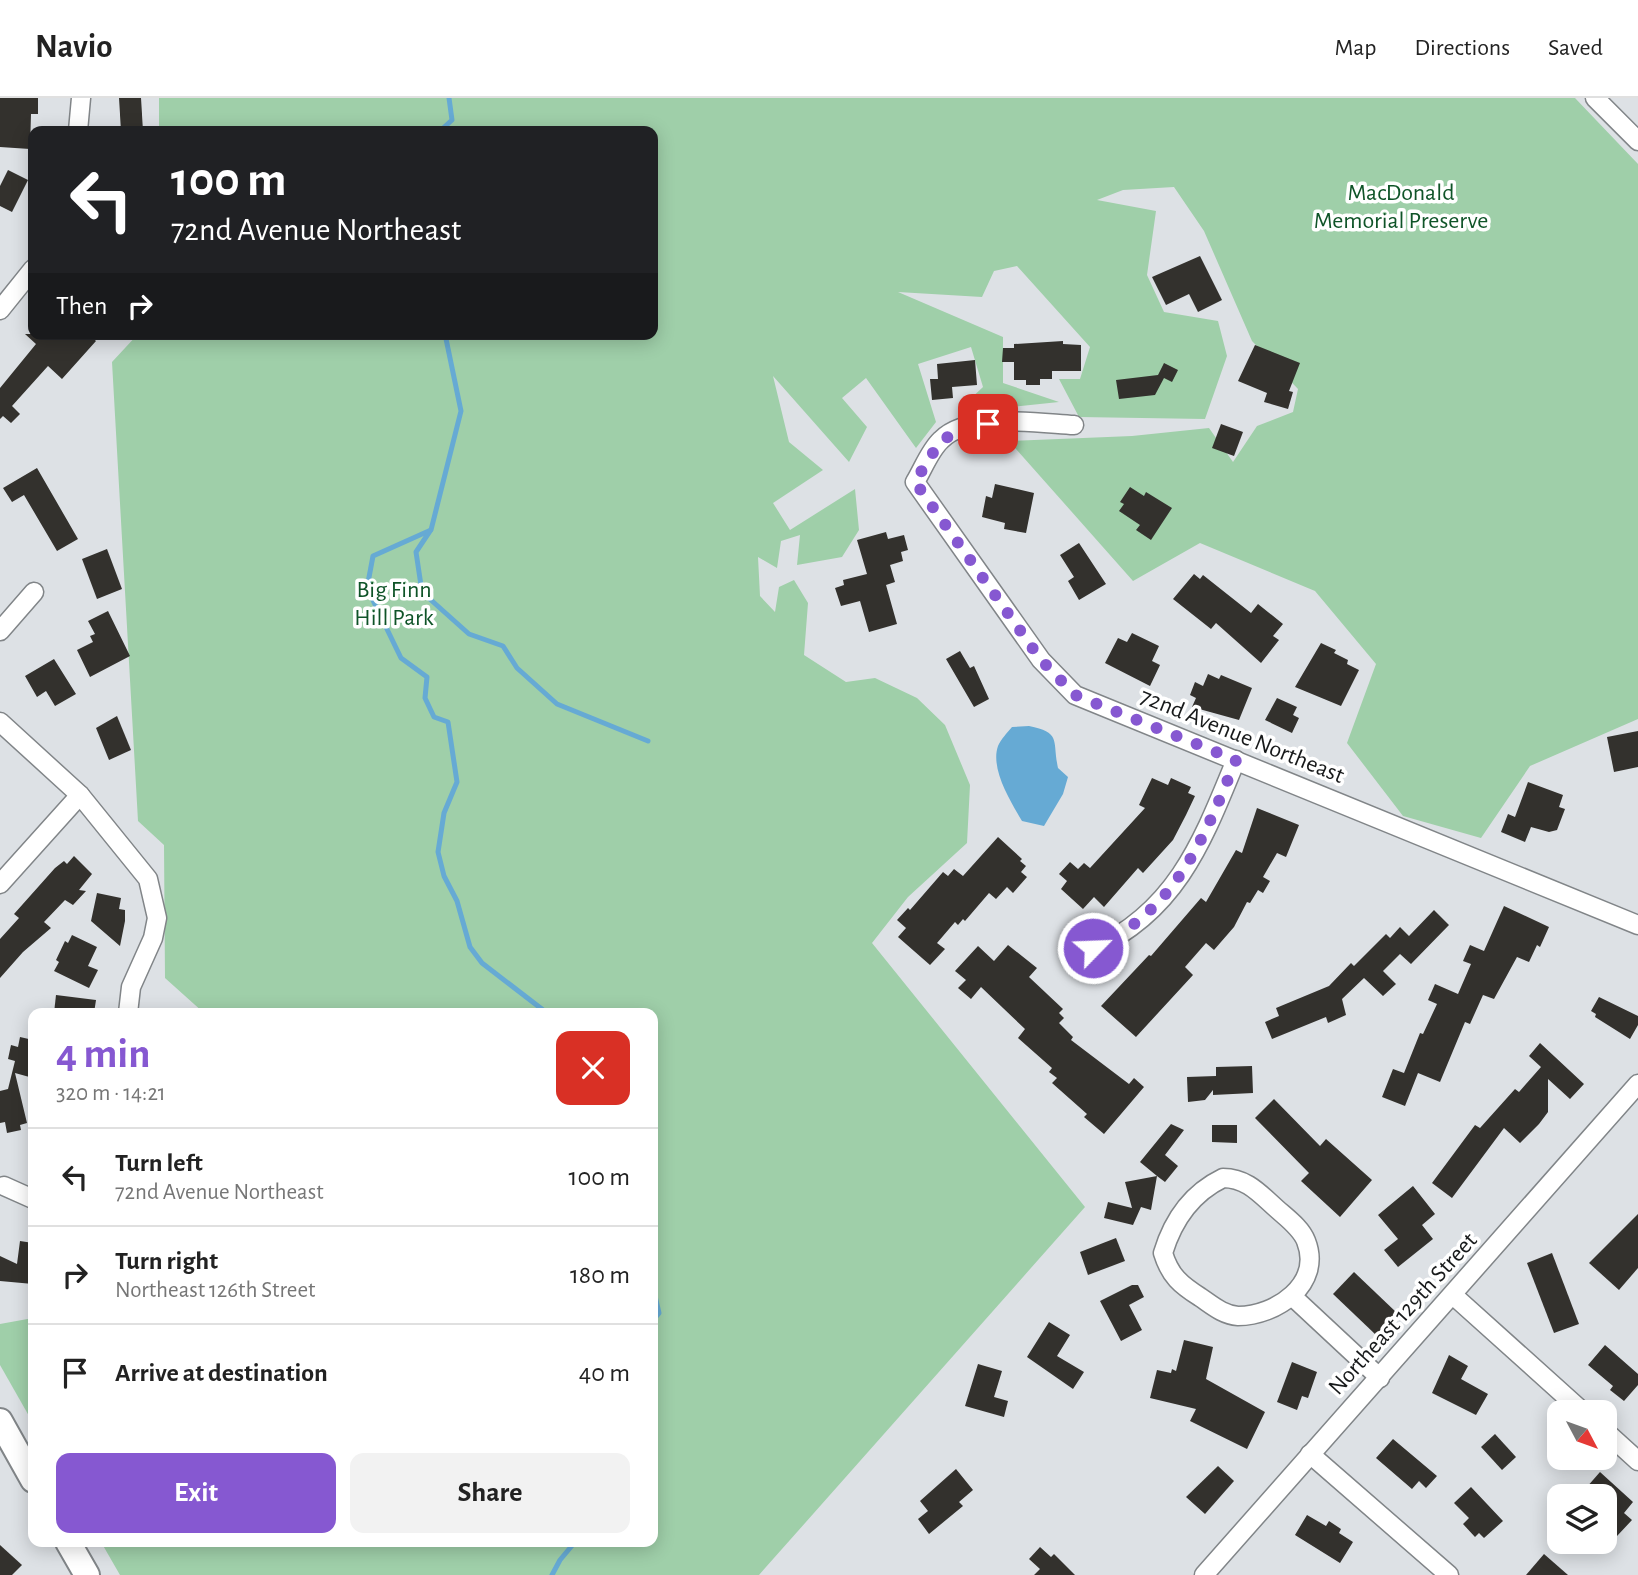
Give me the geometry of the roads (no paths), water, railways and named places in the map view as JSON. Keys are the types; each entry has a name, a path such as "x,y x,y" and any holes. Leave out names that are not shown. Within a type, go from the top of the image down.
{"main road":[{"path":"0,1421 28,1471"},
{"path":"71,1547 87,1575"}],"street":[{"path":"78,126 81,98"},
{"path":"1595,98 1638,141"},
{"path":"0,310 28,275"},
{"name":"72nd Avenue Northeast","path":"1074,425 1006,422 956,430 940,440 915,482 1041,660 1075,695 1638,925"},
{"path":"0,631 34,592"},
{"path":"0,722 80,795 148,879 157,918 153,938 131,987 129,1008"},
{"path":"1093,948 1124,934 1180,876 1192,859 1236,760"},
{"path":"0,884 80,795"},
{"name":"Northeast 129th Street","path":"1204,1575 1454,1296 1638,1084"},
{"path":"1223,1178 1236,1178 1247,1183 1297,1227 1306,1241 1309,1258 1307,1272 1293,1297 1274,1309 1238,1316 1223,1312 1179,1284 1168,1270 1163,1254 1168,1237 1196,1194 1223,1178"},
{"path":"4,1186 28,1197"},
{"path":"1454,1296 1570,1400"},
{"path":"1293,1297 1380,1378"},
{"path":"1617,1443 1638,1461"},
{"path":"1310,1454 1449,1575"}],"water":[{"path":"1029,726 1051,735 1054,739 1058,768 1068,777 1063,794 1044,826 1022,821 1003,785 997,765 998,746 1006,734 1012,727"}],"waterway":[{"path":"445,126 452,120 449,98"},
{"path":"446,340 461,411 431,530 373,556 367,588 401,658 427,677 425,698 434,717 448,722 457,782 444,813 438,852 444,876 457,901 470,947 482,963 540,1008"},
{"path":"430,531 416,552 422,592 469,634 503,646 517,668 557,704 648,741"},
{"path":"658,1309 658,1314"},
{"path":"552,1575 571,1547"}],"park label":[{"name":"MacDonald Memorial Preserve","path":"1401,207"},
{"name":"Big Finn Hill Park","path":"394,604"}]}
